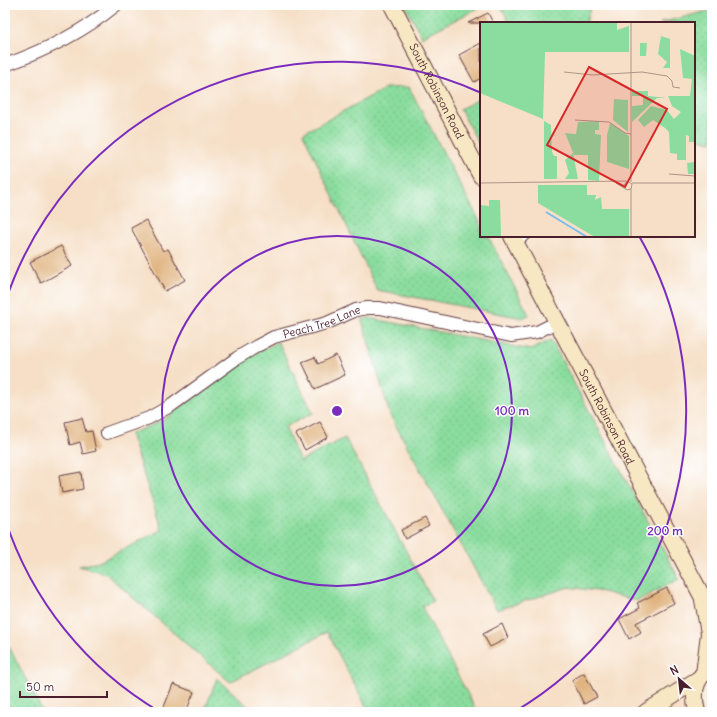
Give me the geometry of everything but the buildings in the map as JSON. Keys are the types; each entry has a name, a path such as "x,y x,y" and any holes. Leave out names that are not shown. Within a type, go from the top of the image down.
{"street":[{"path":"5,65 63,40 101,17 116,5"},
{"name":"South Robinson Road","path":"392,5 480,174"},
{"name":"South Robinson Road","path":"519,239 557,322 642,485 702,596 712,611"},
{"name":"Peach Tree Lane","path":"107,433 149,418 172,405 257,346 274,337 327,323 356,310 380,308 511,336 537,332 557,322"},
{"name":"South Robinson Road","path":"697,712 694,701 695,689 705,673 709,633 702,596"},
{"path":"646,712 705,673"}],"green space":[{"path":"405,5 484,5 422,37"},
{"path":"500,5 591,5 586,22 509,22"},
{"path":"712,10 712,142 695,138 695,22 664,22"},
{"path":"409,87 480,222 480,237 489,237 529,315 522,318 377,290 303,133 386,88"},
{"path":"480,99 480,146 460,109"},
{"path":"369,318 531,350 551,340 679,579 637,601 603,592 569,587 497,610 390,415 362,320"},
{"path":"278,342 313,413 285,427 300,461 345,438 433,601 422,607 477,712 369,712 327,632 230,682 106,574 79,566 99,562 162,530 130,434 162,421 256,353"},
{"path":"5,639 43,712 5,712"},
{"path":"217,678 254,712 204,712"}]}
